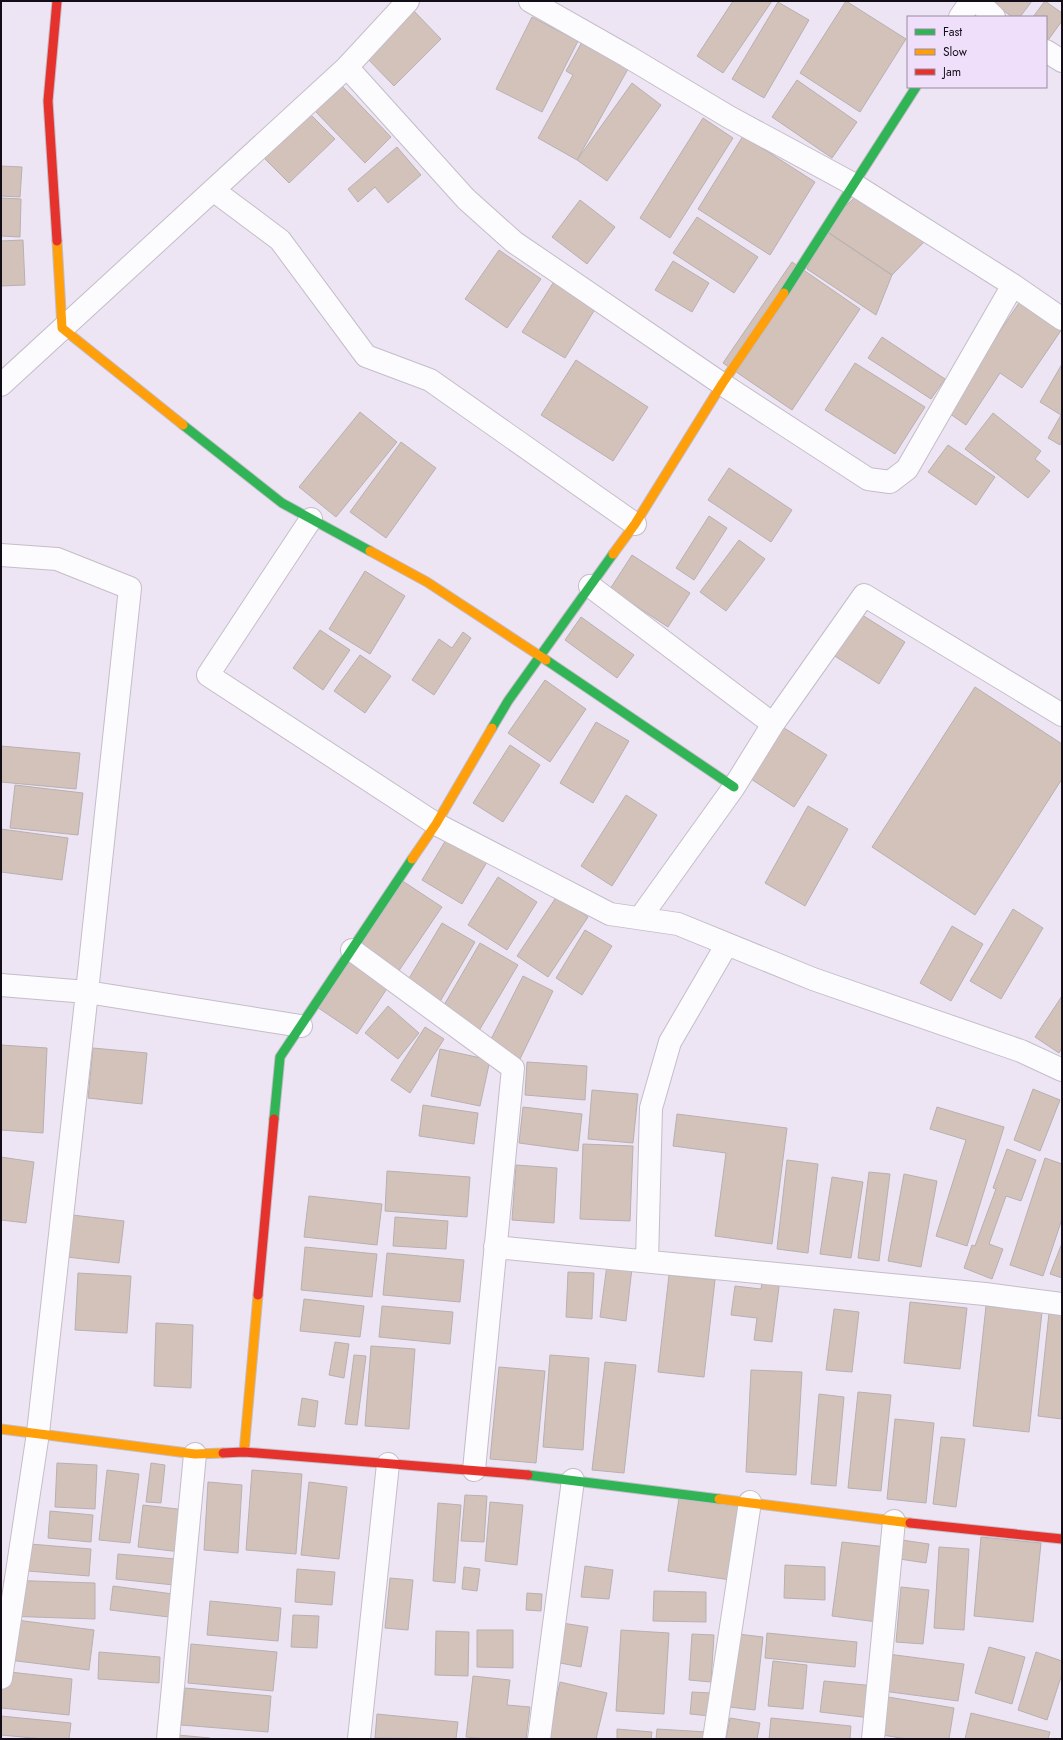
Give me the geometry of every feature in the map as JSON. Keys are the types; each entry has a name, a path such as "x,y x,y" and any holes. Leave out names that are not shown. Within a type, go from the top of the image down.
{"street":[{"path":"57,1 48,101 62,328 282,503 427,582 540,656 734,787"},
{"path":"1,385 347,67 408,1"},
{"path":"530,1 627,56 729,117 853,184 1013,285 1062,319"},
{"path":"961,16 971,1"},
{"path":"977,1 993,16"},
{"path":"1047,52 1062,62"},
{"path":"347,67 466,199 514,242 722,384 868,479 890,482 907,469 1013,285"},
{"path":"244,1452 280,1057 436,824 508,701 635,524 722,384 778,302 915,88"},
{"path":"213,190 280,240 366,356 430,380 635,524"},
{"path":"311,519 208,674 436,824 610,914 678,924 813,979 1021,1051 1062,1070"},
{"path":"1,555 58,560 130,588 88,992 38,1432 1,1678"},
{"path":"590,586 773,724"},
{"path":"640,918 734,787 773,724 864,595 1062,715"},
{"path":"647,1262 651,1108 670,1042 727,944"},
{"path":"352,950 512,1068 474,1470"},
{"path":"1,984 88,992 301,1026"},
{"path":"495,1247 985,1294 1062,1304"},
{"path":"1,1429 38,1432 195,1454 244,1452 474,1470 573,1480 894,1521 1062,1540"},
{"path":"168,1739 195,1454"},
{"path":"359,1739 388,1464"},
{"path":"539,1739 573,1480"},
{"path":"714,1739 750,1502"},
{"path":"873,1739 894,1521"}],"building":[{"path":"733,1 772,1 723,73 697,56"},
{"path":"846,1 906,39 860,112 800,73"},
{"path":"991,1 1032,1 1021,16 1011,16"},
{"path":"1045,1 1062,13 1062,21 1047,42 1047,16 1034,16"},
{"path":"778,2 809,20 764,98 732,79"},
{"path":"412,9 441,39 394,86 365,56"},
{"path":"532,17 578,41 542,112 496,89"},
{"path":"582,42 628,69 577,160 538,138 573,75 566,71"},
{"path":"797,80 857,122 832,158 772,117"},
{"path":"632,83 661,105 607,181 577,160"},
{"path":"341,85 391,137 365,163 315,111"},
{"path":"306,110 335,139 289,183 261,155"},
{"path":"703,118 733,138 670,238 640,218"},
{"path":"743,136 815,182 770,255 698,209"},
{"path":"397,147 421,175 388,203 375,187 358,202 348,189"},
{"path":"1,166 22,167 20,197 1,196"},
{"path":"856,196 925,241 892,275 823,229"},
{"path":"1,198 21,199 20,237 1,236"},
{"path":"580,200 615,227 587,264 552,237"},
{"path":"697,217 758,257 734,293 673,253"},
{"path":"823,229 892,275 876,315 807,269"},
{"path":"23,240 25,285 1,286 1,241"},
{"path":"499,250 541,279 507,328 465,299"},
{"path":"673,261 709,283 692,312 655,290"},
{"path":"792,262 860,309 792,410 723,363"},
{"path":"555,280 597,306 565,358 522,332"},
{"path":"1023,297 1062,329 1022,388 1000,373 966,425 946,411"},
{"path":"882,337 945,379 931,399 868,358"},
{"path":"576,360 648,407 613,461 541,415"},
{"path":"855,363 925,407 895,454 825,410"},
{"path":"1062,364 1062,441 1060,445 1048,438 1061,415 1040,402"},
{"path":"360,412 397,442 336,517 299,487"},
{"path":"993,413 1041,451 1035,459 1050,471 1028,498 965,449"},
{"path":"401,442 436,468 386,538 350,512"},
{"path":"948,445 995,477 976,505 928,472"},
{"path":"729,468 792,510 771,542 708,500"},
{"path":"709,516 727,528 694,580 676,568"},
{"path":"739,540 765,559 726,611 700,592"},
{"path":"632,555 690,593 668,627 610,589"},
{"path":"365,571 405,596 370,654 329,629"},
{"path":"859,613 905,642 879,684 833,655"},
{"path":"581,617 634,655 617,678 565,640"},
{"path":"320,630 350,650 323,690 293,668"},
{"path":"463,632 471,638 434,695 412,680 439,639 452,648"},
{"path":"360,655 391,676 365,713 334,691"},
{"path":"545,680 586,709 550,762 508,733"},
{"path":"975,687 1062,744 1062,779 975,915 872,847"},
{"path":"596,722 629,741 593,803 560,783"},
{"path":"781,726 827,755 794,807 748,777"},
{"path":"510,745 540,765 503,822 473,803"},
{"path":"1,746 80,753 76,789 1,782"},
{"path":"15,785 83,793 78,835 10,828"},
{"path":"626,795 657,815 612,886 581,866"},
{"path":"808,806 848,829 805,906 765,883"},
{"path":"1,829 68,838 62,880 1,872"},
{"path":"450,833 490,857 462,904 422,880"},
{"path":"498,877 537,902 507,950 468,925"},
{"path":"401,880 442,907 398,972 358,945"},
{"path":"557,896 588,917 548,977 517,956"},
{"path":"1013,909 1043,928 1001,999 970,981"},
{"path":"442,923 475,942 438,1005 405,985"},
{"path":"952,926 983,944 951,1001 920,983"},
{"path":"585,930 612,946 582,995 556,978"},
{"path":"480,943 518,965 477,1034 440,1012"},
{"path":"351,958 390,984 357,1034 317,1007"},
{"path":"523,976 553,991 520,1059 489,1043"},
{"path":"1062,996 1062,1048 1059,1053 1035,1037"},
{"path":"388,1006 419,1033 398,1059 365,1033"},
{"path":"425,1027 444,1039 410,1093 391,1080"},
{"path":"1,1045 47,1048 43,1133 1,1130"},
{"path":"93,1048 147,1053 142,1104 88,1098"},
{"path":"440,1049 490,1060 480,1106 431,1096"},
{"path":"527,1062 587,1066 585,1100 525,1095"},
{"path":"1033,1089 1060,1100 1040,1151 1014,1140"},
{"path":"592,1090 638,1094 633,1143 588,1139"},
{"path":"423,1105 478,1113 474,1144 419,1136"},
{"path":"523,1107 582,1114 578,1151 519,1143"},
{"path":"937,1107 1004,1127 967,1246 936,1236 966,1140 930,1129"},
{"path":"677,1114 787,1128 772,1244 715,1236 726,1153 673,1146"},
{"path":"583,1144 633,1146 630,1221 580,1219"},
{"path":"1007,1149 1036,1160 1021,1201 1006,1196 989,1244 1003,1249 992,1279 964,1268 972,1245 975,1246 996,1189 993,1188"},
{"path":"1,1157 34,1162 26,1223 1,1220"},
{"path":"1045,1158 1062,1164 1062,1219 1043,1276 1010,1265"},
{"path":"787,1160 818,1164 808,1253 777,1249"},
{"path":"516,1165 557,1168 554,1223 512,1220"},
{"path":"387,1171 470,1177 467,1217 385,1211"},
{"path":"869,1172 890,1174 879,1261 858,1258"},
{"path":"904,1174 937,1181 921,1267 888,1261"},
{"path":"832,1177 863,1182 851,1258 820,1254"},
{"path":"309,1196 382,1204 377,1245 304,1237"},
{"path":"72,1215 124,1221 119,1263 67,1257"},
{"path":"395,1217 448,1221 446,1249 393,1246"},
{"path":"1062,1243 1062,1278 1050,1274"},
{"path":"305,1247 377,1254 372,1297 301,1290"},
{"path":"387,1253 464,1260 460,1302 383,1295"},
{"path":"607,1265 632,1268 626,1321 600,1317"},
{"path":"568,1272 594,1273 592,1319 566,1317"},
{"path":"78,1273 131,1276 127,1333 75,1330"},
{"path":"669,1275 715,1280 704,1377 658,1372"},
{"path":"763,1277 780,1279 772,1342 754,1340 757,1318 731,1315 735,1286 761,1289"},
{"path":"304,1299 364,1306 360,1337 300,1331"},
{"path":"910,1302 967,1308 960,1369 904,1363"},
{"path":"382,1306 453,1312 450,1344 379,1337"},
{"path":"986,1306 1042,1312 1029,1432 973,1426"},
{"path":"834,1309 859,1312 852,1372 826,1370"},
{"path":"1049,1313 1062,1314 1062,1419 1038,1416"},
{"path":"156,1323 193,1325 191,1388 154,1386"},
{"path":"335,1342 349,1344 344,1378 329,1375"},
{"path":"371,1346 415,1349 409,1429 365,1426"},
{"path":"354,1355 366,1356 357,1425 345,1424"},
{"path":"550,1355 589,1358 583,1450 543,1447"},
{"path":"605,1362 636,1365 624,1473 592,1470"},
{"path":"499,1367 545,1371 536,1463 490,1459"},
{"path":"751,1370 802,1372 796,1475 746,1472"},
{"path":"858,1392 891,1395 881,1491 848,1488"},
{"path":"819,1394 844,1397 836,1486 811,1484"},
{"path":"302,1398 318,1401 315,1427 298,1425"},
{"path":"895,1419 934,1423 926,1503 887,1499"},
{"path":"941,1437 965,1439 956,1507 933,1504"},
{"path":"57,1463 97,1465 95,1509 55,1507"},
{"path":"151,1463 165,1465 161,1503 146,1502"},
{"path":"107,1470 139,1474 130,1543 99,1540"},
{"path":"252,1470 302,1474 296,1554 246,1550"},
{"path":"208,1482 242,1485 238,1553 204,1550"},
{"path":"309,1482 347,1487 339,1559 301,1555"},
{"path":"465,1495 487,1496 484,1542 461,1541"},
{"path":"679,1498 741,1507 731,1580 668,1571"},
{"path":"490,1502 523,1505 517,1565 485,1561"},
{"path":"438,1503 461,1505 455,1583 433,1581"},
{"path":"143,1505 186,1510 181,1552 138,1547"},
{"path":"50,1511 93,1515 91,1542 48,1538"},
{"path":"981,1537 1041,1543 1033,1622 974,1616"},
{"path":"895,1539 929,1544 926,1563 893,1558"},
{"path":"842,1542 887,1547 877,1622 832,1616"},
{"path":"30,1544 91,1549 89,1576 28,1571"},
{"path":"939,1547 969,1549 964,1630 934,1628"},
{"path":"118,1554 176,1559 174,1585 116,1579"},
{"path":"785,1565 825,1567 825,1600 784,1598"},
{"path":"585,1566 613,1570 609,1599 581,1597"},
{"path":"464,1567 480,1569 477,1591 462,1589"},
{"path":"297,1569 335,1572 332,1605 295,1602"},
{"path":"390,1578 413,1580 408,1630 385,1628"},
{"path":"4,1580 95,1583 95,1619 3,1616"},
{"path":"113,1586 173,1594 169,1617 110,1610"},
{"path":"901,1587 929,1590 923,1644 896,1642"},
{"path":"654,1591 706,1592 706,1622 653,1621"},
{"path":"527,1593 542,1594 541,1611 526,1610"},
{"path":"210,1601 281,1608 278,1641 207,1635"},
{"path":"293,1615 319,1616 317,1648 291,1647"},
{"path":"1,1618 94,1630 89,1670 1,1659"},
{"path":"562,1623 588,1627 581,1667 555,1662"},
{"path":"477,1630 513,1630 513,1668 477,1667"},
{"path":"621,1630 669,1633 664,1714 616,1711"},
{"path":"436,1631 469,1632 468,1676 435,1675"},
{"path":"767,1633 857,1642 855,1667 765,1658"},
{"path":"692,1634 714,1635 711,1682 689,1680"},
{"path":"738,1634 763,1637 755,1710 729,1707"},
{"path":"191,1644 277,1652 273,1691 188,1683"},
{"path":"989,1647 1025,1657 1012,1704 975,1693"},
{"path":"99,1652 160,1657 159,1683 98,1679"},
{"path":"1036,1652 1062,1661 1062,1674 1047,1720 1018,1710"},
{"path":"888,1654 964,1664 958,1701 883,1691"},
{"path":"773,1661 807,1665 803,1709 768,1706"},
{"path":"1,1671 72,1679 69,1715 1,1708"},
{"path":"473,1676 510,1680 507,1705 530,1707 526,1739 488,1739 466,1737"},
{"path":"824,1681 875,1686 871,1718 820,1712"},
{"path":"560,1682 607,1693 596,1739 547,1739"},
{"path":"185,1688 271,1696 268,1732 181,1725"},
{"path":"692,1692 711,1693 710,1716 690,1714"},
{"path":"882,1696 954,1708 949,1739 907,1739 876,1734"},
{"path":"971,1713 1050,1732 1048,1739 965,1739"},
{"path":"377,1714 458,1722 456,1739 375,1738"},
{"path":"1,1716 71,1723 69,1739 43,1739 1,1735"},
{"path":"730,1718 760,1723 757,1739 726,1739"},
{"path":"771,1718 851,1726 850,1739 769,1739"},
{"path":"617,1729 652,1732 651,1739 617,1739"},
{"path":"657,1729 707,1732 707,1739 656,1739"},
{"path":"178,1735 210,1738 210,1739 177,1739"}],"traffic: fast":[{"path":"784,293 915,88"},
{"path":"183,425 282,503 370,551"},
{"path":"492,728 508,701 613,554"},
{"path":"546,660 734,787"},
{"path":"274,1119 280,1057 412,859"},
{"path":"528,1475 719,1499"}],"traffic: slow":[{"path":"57,241 62,328 183,425"},
{"path":"613,554 635,524 722,384 784,293"},
{"path":"370,551 427,582 546,660"},
{"path":"412,859 436,824 492,728"},
{"path":"244,1452 258,1295"},
{"path":"1,1429 195,1454 223,1453"},
{"path":"719,1499 910,1523"}],"traffic: jam":[{"path":"57,1 48,101 57,241"},
{"path":"258,1295 274,1119"},
{"path":"223,1453 244,1452 528,1475"},
{"path":"910,1523 1062,1539"}]}
